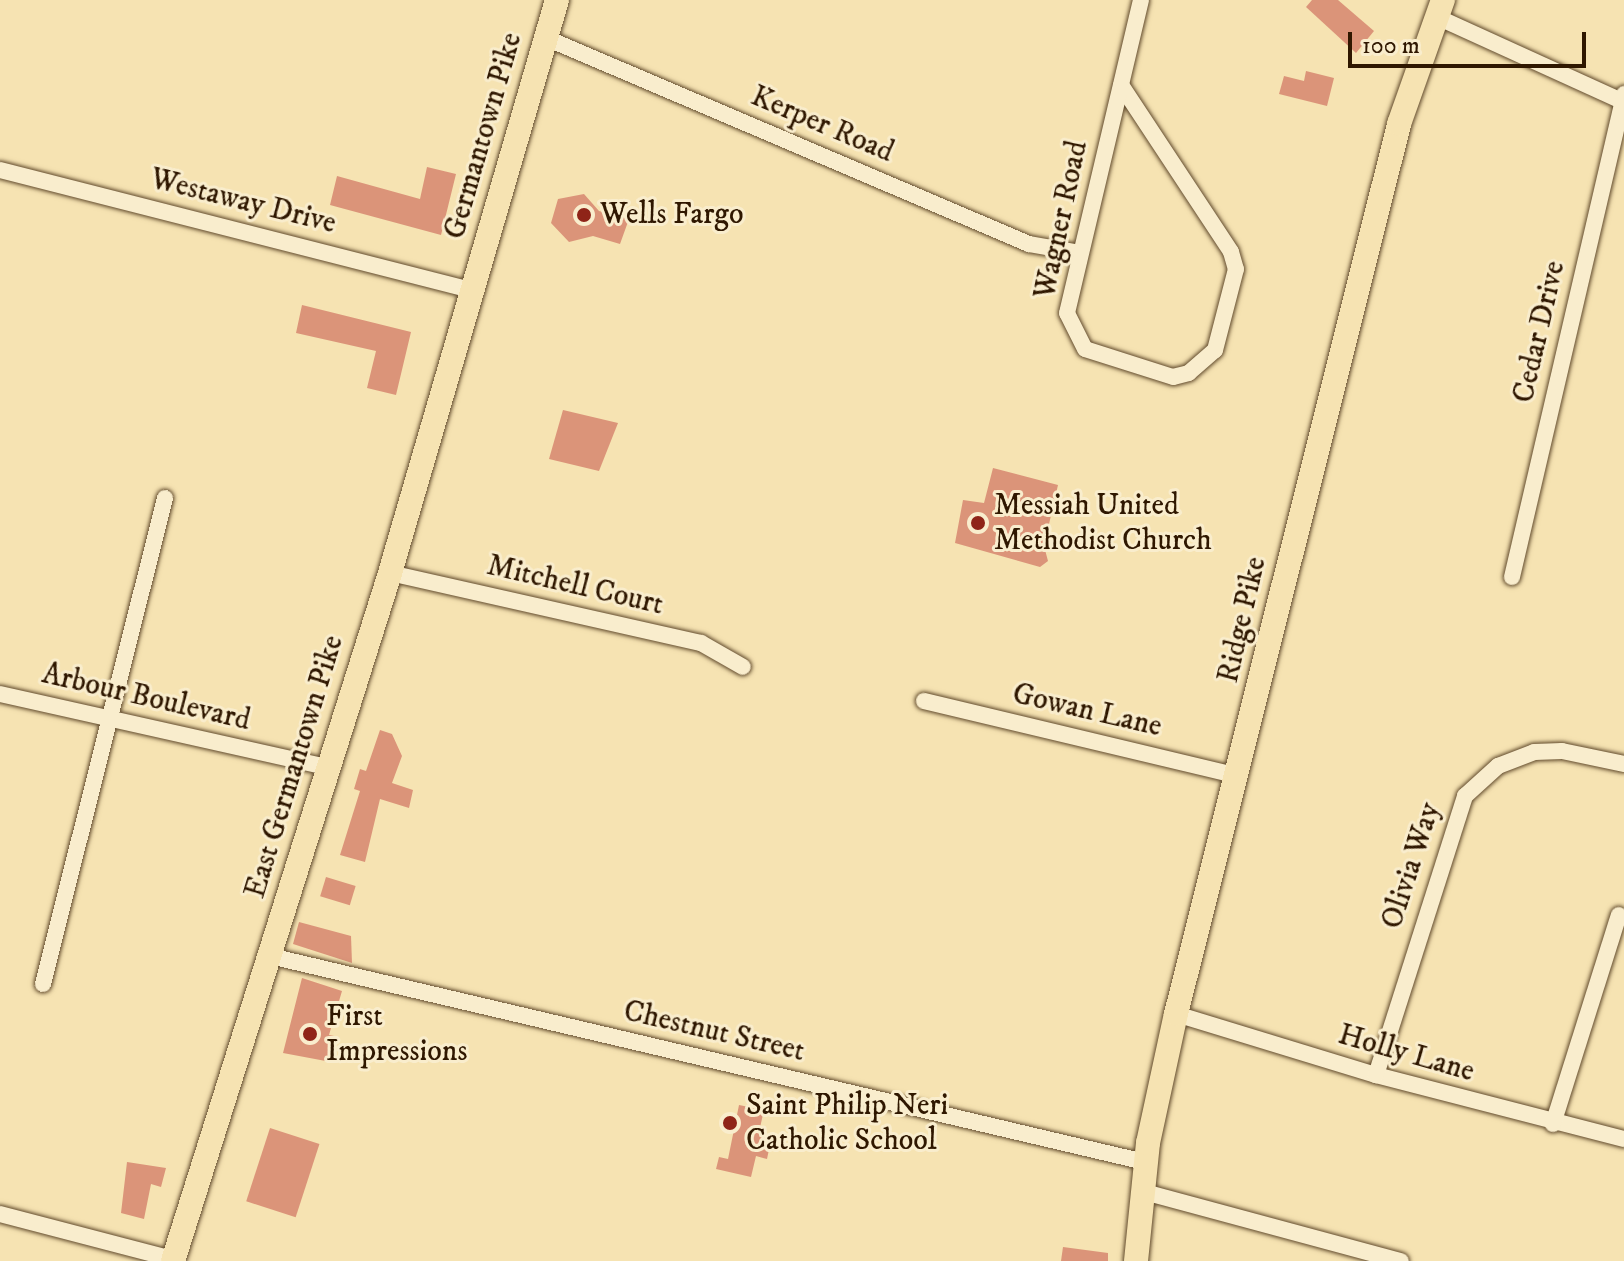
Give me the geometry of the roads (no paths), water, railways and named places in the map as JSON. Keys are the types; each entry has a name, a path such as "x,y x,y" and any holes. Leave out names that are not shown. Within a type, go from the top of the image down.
{"main road":[{"name":"Germantown Pike","path":"472,290 557,0"},
{"name":"Ridge Pike","path":"1136,1261 1145,1162 1176,1014 1399,124 1439,8"},
{"name":"East Germantown Pike","path":"173,1260 270,956 326,767 390,573 472,290"}],"street":[{"name":"Wagner Road","path":"1121,85 1231,252 1234,287 1215,350 1189,373 1173,377 1085,349 1067,313 1141,0"},
{"path":"1439,8 1623,99"},
{"name":"Kerper Road","path":"546,38 1029,244 1080,253"},
{"name":"Cedar Drive","path":"1512,577 1623,99"},
{"name":"Westaway Drive","path":"0,170 472,290"},
{"path":"43,984 165,498"},
{"name":"Mitchell Court","path":"390,573 701,643 743,667"},
{"name":"Arbour Boulevard","path":"0,694 109,721 326,767"},
{"name":"Gowan Lane","path":"924,701 1238,776"},
{"name":"Olivia Way","path":"1376,1075 1465,796 1498,766 1534,752 1562,751 1624,764"},
{"path":"1553,1124 1619,915"},
{"name":"Chestnut Street","path":"270,956 1145,1162"},
{"name":"Holly Lane","path":"1176,1014 1376,1075 1553,1124 1624,1139"},
{"path":"1141,1191 1401,1261"},
{"path":"0,1214 173,1260"}],"place":[{"name":"Wells Fargo","path":"584,215"},
{"name":"Messiah United Methodist Church","path":"978,523"},
{"name":"First Impressions","path":"310,1034"},
{"name":"Saint Philip Neri Catholic School","path":"730,1123"}]}
